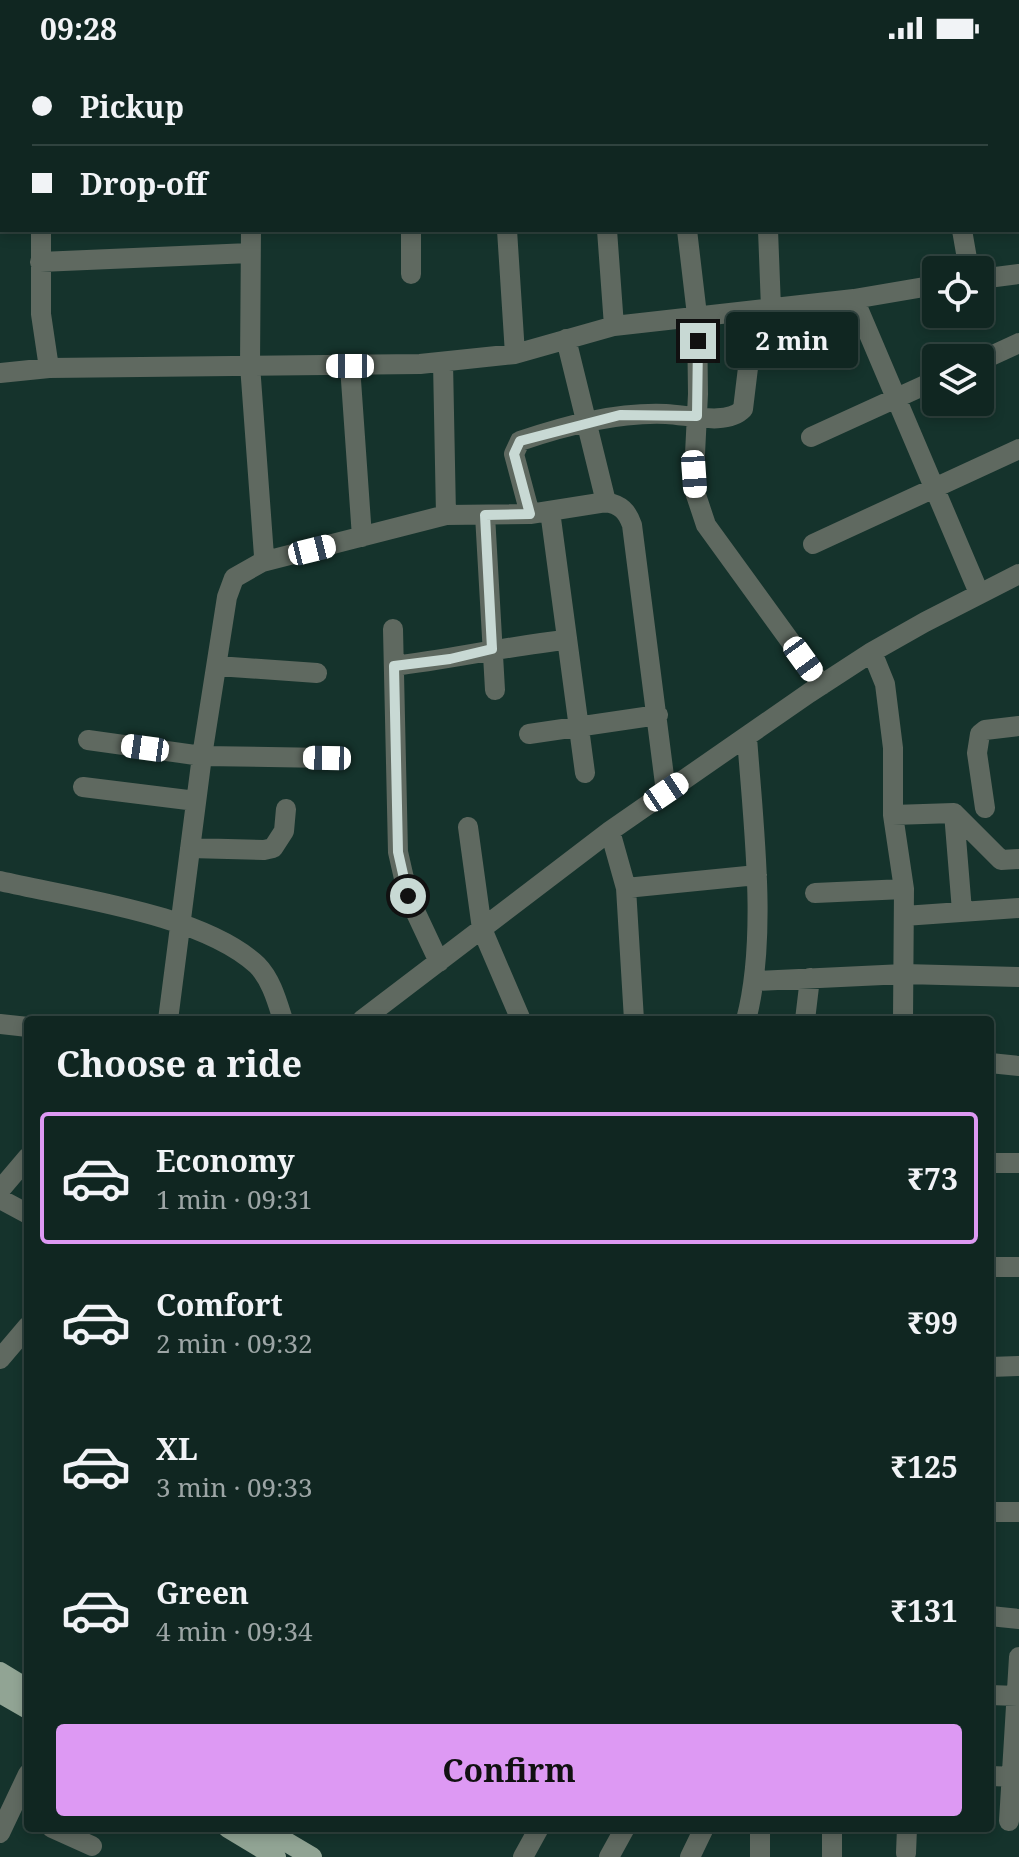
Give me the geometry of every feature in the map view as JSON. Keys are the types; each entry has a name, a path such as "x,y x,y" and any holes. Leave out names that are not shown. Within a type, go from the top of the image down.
{"main road":[{"path":"0,1672 24,1687"},
{"path":"0,1693 24,1707"},
{"path":"235,1832 276,1857"},
{"path":"270,1832 312,1857"}],"street":[{"path":"41,232 41,314 49,368"},
{"path":"251,232 250,365 262,562"},
{"path":"411,232 411,274"},
{"path":"507,232 515,354"},
{"path":"607,232 614,326"},
{"path":"687,232 697,315 695,492 706,525 822,685"},
{"path":"768,232 771,308"},
{"path":"962,232 967,256"},
{"path":"40,262 250,253"},
{"path":"994,279 1018,280"},
{"path":"0,373 49,368 350,366 443,362 515,354 614,326 854,299 922,287"},
{"path":"854,299 979,593"},
{"path":"566,339 606,502"},
{"path":"585,773 566,640 540,512 516,466 516,447 520,441 530,438 634,414 730,418 743,409 751,343"},
{"path":"994,355 1019,343"},
{"path":"443,362 446,515"},
{"path":"350,366 362,537"},
{"path":"811,437 922,386"},
{"path":"813,544 1019,449"},
{"path":"168,1016 202,756 229,588 241,572 262,562 446,515 540,512 606,502 623,508 632,525 666,792"},
{"path":"485,515 495,690"},
{"path":"367,1016 610,831 822,685 872,652 1019,574"},
{"path":"393,629 398,852 408,896 439,962"},
{"path":"394,666 566,640"},
{"path":"872,652 885,684 893,748 893,815 904,889 903,1016"},
{"path":"217,666 317,673"},
{"path":"529,734 658,715"},
{"path":"985,808 977,753 980,734 985,730 1019,726"},
{"path":"747,737 757,875 755,981 747,1016"},
{"path":"88,740 202,756 327,758"},
{"path":"83,787 196,801"},
{"path":"190,848 273,848 284,831 286,809"},
{"path":"893,815 954,813 1001,860 1019,859"},
{"path":"954,813 962,911"},
{"path":"468,827 482,929 519,1016"},
{"path":"610,831 626,888 634,1016"},
{"path":"626,888 757,875"},
{"path":"0,881 180,922 225,944 258,966 273,991 282,1016"},
{"path":"815,893 904,889"},
{"path":"904,916 1019,908"},
{"path":"755,981 904,974 1019,977"},
{"path":"805,1016 810,978"},
{"path":"0,1024 24,1027"},
{"path":"994,1063 1019,1066"},
{"path":"0,1190 24,1162"},
{"path":"994,1163 1019,1163"},
{"path":"0,1199 24,1212"},
{"path":"994,1267 1019,1267"},
{"path":"0,1359 24,1331"},
{"path":"994,1367 1019,1366"},
{"path":"994,1512 1019,1512"},
{"path":"994,1616 1019,1619"},
{"path":"1009,1821 1015,1777 1019,1657"},
{"path":"994,1695 1017,1696"},
{"path":"994,1776 1015,1777"},
{"path":"0,1833 19,1813 24,1791"},
{"path":"61,1832 92,1846"},
{"path":"523,1857 537,1832"},
{"path":"609,1857 623,1832"},
{"path":"690,1857 702,1832"},
{"path":"760,1832 760,1857"},
{"path":"832,1832 832,1857"},
{"path":"906,1853 907,1832"}],"route":[{"path":"408,896 398,852 394,666 464,657 492,649 485,515 530,514 514,454 520,441 620,415 697,416 698,341"}]}
